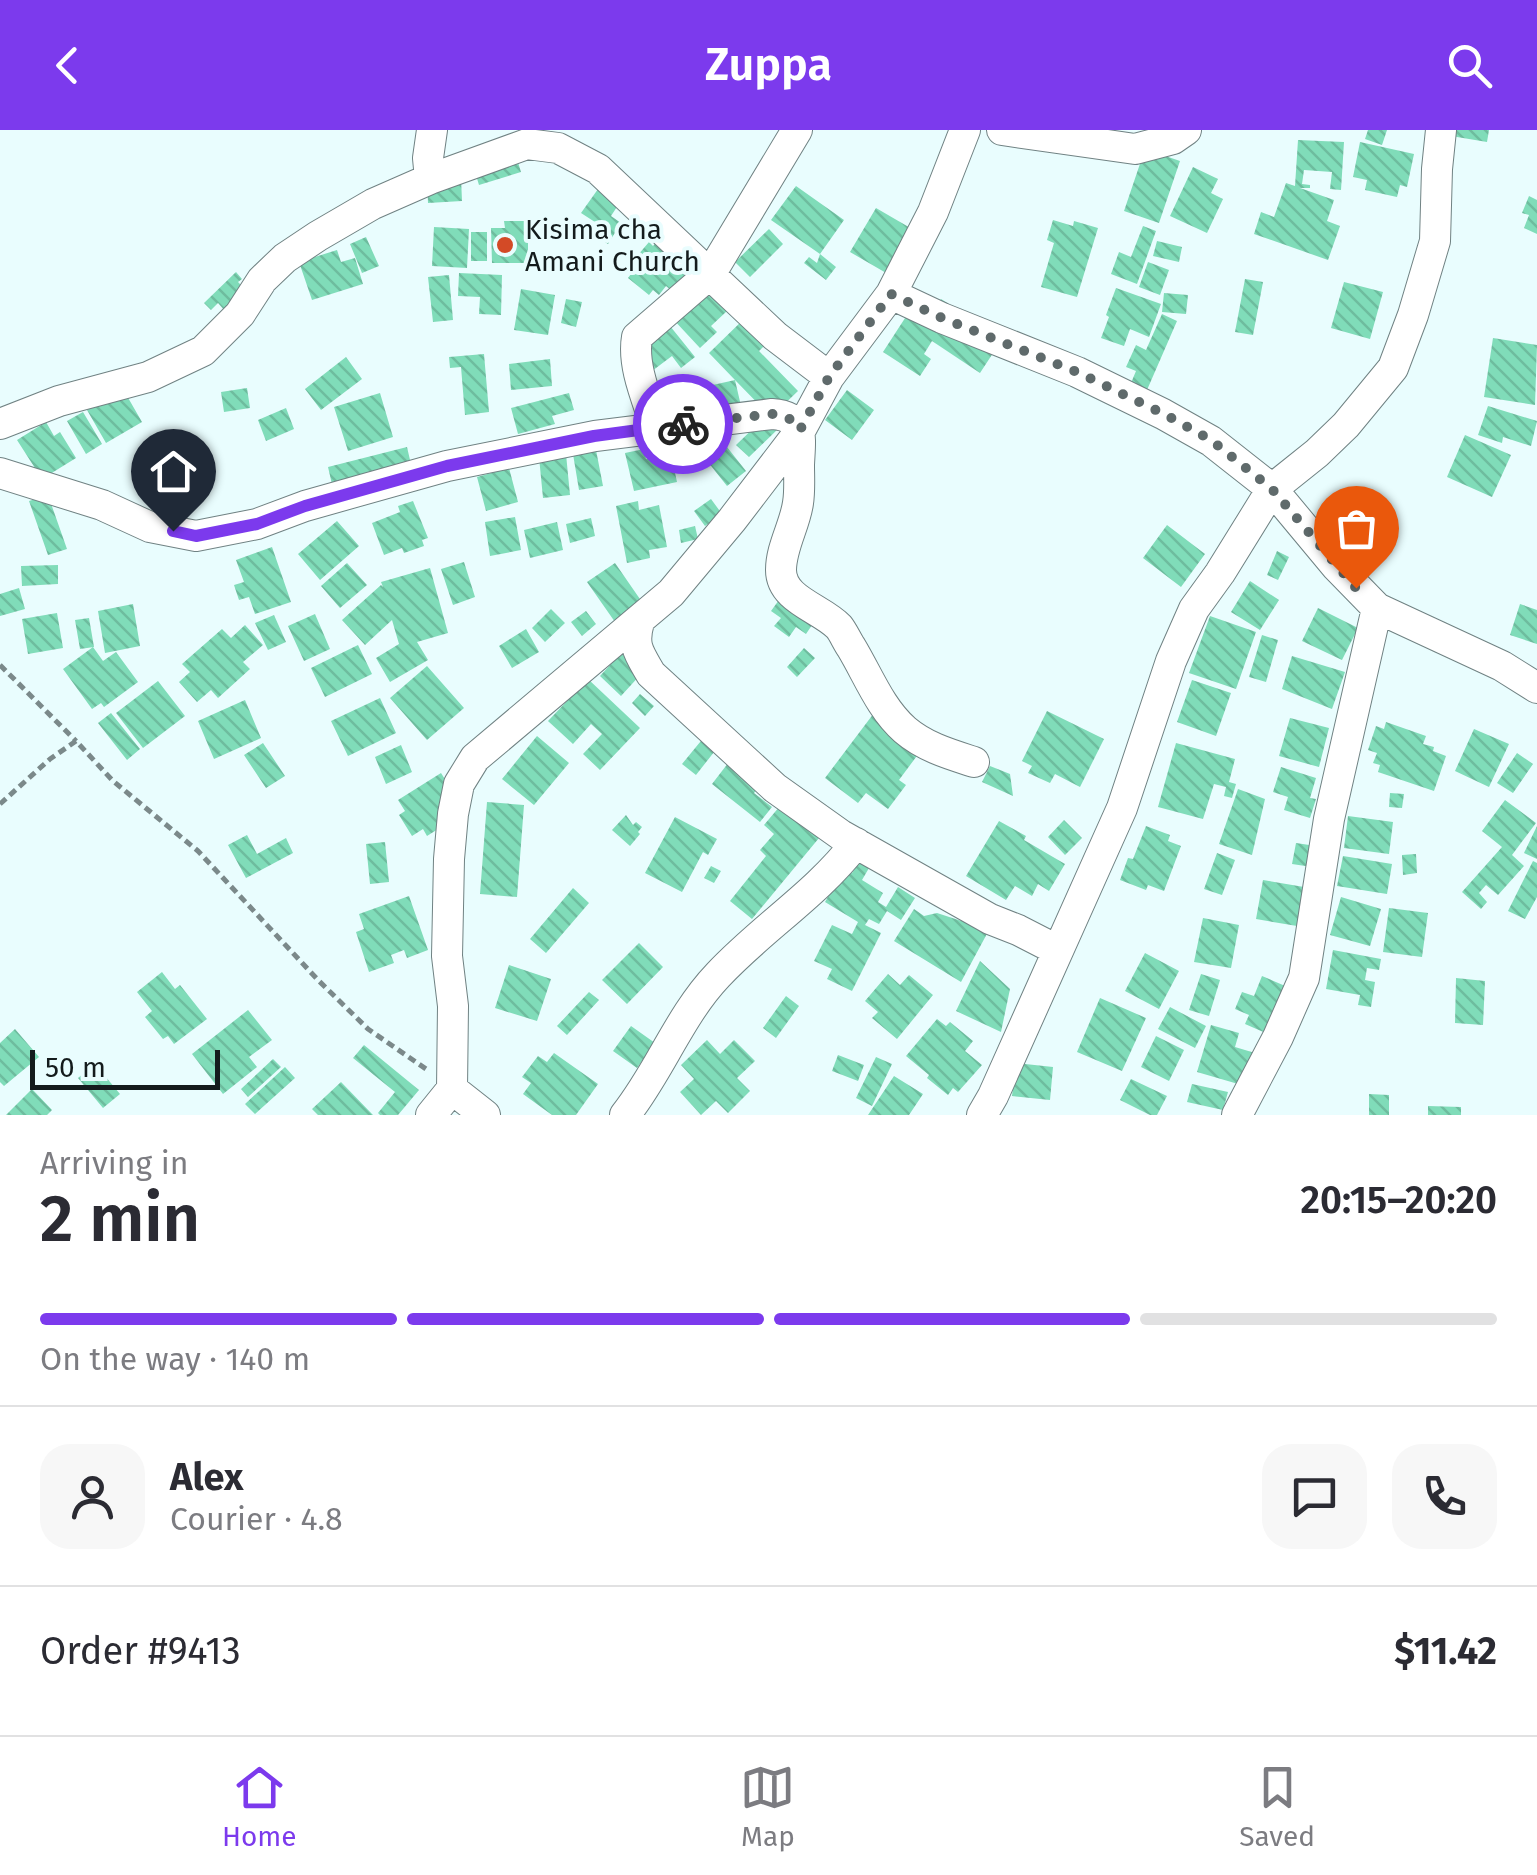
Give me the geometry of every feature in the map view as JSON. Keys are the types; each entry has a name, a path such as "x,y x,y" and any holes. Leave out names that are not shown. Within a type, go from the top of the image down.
{"street":[{"path":"430,179 432,130"},
{"path":"656,427 634,349 636,337 711,273 797,130"},
{"path":"431,1115 452,1089 453,1006 447,956 449,858 459,784 475,758 671,594 732,520 800,430 829,377 891,294 934,212 965,130"},
{"path":"1002,130 1135,148 1173,139 1186,130"},
{"path":"982,1115 1122,808 1171,661 1194,609 1272,489 1346,426 1393,368 1435,241 1436,169 1442,130"},
{"path":"0,424 58,401 148,377 203,351 240,314 262,280 285,258 372,204 527,144 558,148 598,169 775,336 829,377"},
{"path":"891,294 1077,372 1211,440 1272,489 1376,608 1502,666 1537,688"},
{"path":"0,473 102,506 150,527 196,536 257,524 305,506 447,466 594,436 784,415 800,430 798,503 781,569 783,582 792,594 839,628 885,707 904,729 942,752 974,762"},
{"path":"1237,1115 1304,978 1329,819 1376,608"},
{"path":"639,622 635,638 651,674 775,788 841,835 990,919 1057,950"},
{"path":"625,1115 705,989 778,919 814,892 856,843"},
{"path":"452,1089 484,1115"}],"path":[{"path":"0,665 114,782 198,851 368,1028 452,1089"},
{"path":"0,804 76,741"}],"building":[{"path":"1368,130 1387,130 1382,145 1365,139"},
{"path":"1447,130 1489,130 1487,142 1445,135"},
{"path":"1298,140 1344,142 1341,190 1330,189 1332,172 1304,170 1302,184 1310,188 1300,188 1334,200 1327,221 1340,226 1328,260 1254,234 1261,212 1274,217 1286,183 1295,186"},
{"path":"1360,142 1414,154 1407,187 1400,185 1397,197 1365,190 1367,180 1353,177"},
{"path":"1145,149 1180,161 1159,223 1124,211"},
{"path":"517,159 521,172 479,185 475,172"},
{"path":"1193,167 1218,179 1211,193 1223,199 1207,233 1170,216"},
{"path":"461,178 462,201 428,203 427,179"},
{"path":"603,182 624,196 611,216 621,223 608,244 591,233 598,224 581,213"},
{"path":"796,186 844,220 820,254 771,220"},
{"path":"1529,196 1537,200 1537,234 1524,228 1529,215 1522,213"},
{"path":"876,208 919,233 893,277 850,252"},
{"path":"1053,220 1098,228 1077,297 1041,287 1054,243 1047,240"},
{"path":"504,221 528,221 528,263 492,263 491,228 505,228"},
{"path":"1143,226 1156,231 1137,284 1111,274 1119,252 1131,257"},
{"path":"434,227 469,229 467,268 432,266"},
{"path":"769,229 783,244 750,277 735,262"},
{"path":"471,232 487,232 487,261 471,261"},
{"path":"366,237 379,266 362,273 350,244"},
{"path":"659,239 694,268 673,292 666,286 659,295 653,290 649,295 628,278 631,274 626,269 649,242 653,246"},
{"path":"1157,241 1182,247 1179,262 1153,256"},
{"path":"337,250 341,262 355,258 363,284 312,300 299,262"},
{"path":"820,254 836,267 826,280 804,263 809,257 817,263"},
{"path":"1148,262 1169,270 1160,295 1139,287"},
{"path":"236,272 242,279 238,282 241,285 225,311 218,303 211,310 204,303"},
{"path":"459,273 502,275 501,315 479,314 480,297 458,296"},
{"path":"449,275 453,320 433,322 428,277"},
{"path":"1245,279 1263,282 1253,335 1235,332"},
{"path":"1344,282 1383,292 1370,339 1331,328"},
{"path":"704,287 727,311 711,326 717,332 700,348 672,318"},
{"path":"1116,288 1161,304 1149,337 1130,329 1124,346 1101,338"},
{"path":"521,289 555,295 548,335 514,330"},
{"path":"1164,293 1188,295 1186,314 1162,312"},
{"path":"920,295 937,306 941,299 952,306 948,312 999,344 980,373 932,341 924,354 931,359 920,376 883,352"},
{"path":"566,299 582,302 576,327 561,323"},
{"path":"1162,314 1177,321 1147,390 1131,383 1136,371 1126,367 1136,345 1146,350"},
{"path":"747,316 770,340 759,351 798,391 771,417 709,353"},
{"path":"666,321 695,357 681,368 672,356 652,371 643,340"},
{"path":"1493,338 1537,345 1535,405 1484,397"},
{"path":"484,354 489,412 465,415 461,367 450,368 449,357"},
{"path":"346,357 362,379 321,410 305,389"},
{"path":"550,359 552,386 511,390 509,364"},
{"path":"735,380 741,406 670,422 664,396"},
{"path":"247,388 250,408 224,412 221,392"},
{"path":"123,389 142,422 106,443 87,410"},
{"path":"847,390 874,410 852,440 825,420"},
{"path":"380,393 393,437 348,451 334,407"},
{"path":"569,393 574,410 552,416 555,424 518,434 511,408"},
{"path":"1488,406 1537,421 1531,446 1503,437 1502,443 1478,435"},
{"path":"286,408 294,429 266,441 258,420"},
{"path":"83,412 102,444 86,454 67,421"},
{"path":"766,416 779,428 749,457 736,445"},
{"path":"46,422 54,436 60,432 76,458 42,479 17,440"},
{"path":"1465,435 1511,455 1492,497 1447,477"},
{"path":"723,442 746,471 727,486 704,457"},
{"path":"407,447 413,473 334,493 328,467"},
{"path":"644,449 646,459 671,454 677,482 634,491 625,453"},
{"path":"596,450 603,486 579,490 573,454"},
{"path":"566,454 570,495 543,498 539,457"},
{"path":"509,468 518,502 486,511 477,477"},
{"path":"48,495 67,549 48,555 29,501"},
{"path":"711,499 722,514 705,526 694,511"},
{"path":"413,501 428,538 422,540 424,546 384,555 372,523 400,512 398,506"},
{"path":"638,501 639,510 659,505 667,547 649,550 650,558 627,563 616,506"},
{"path":"515,517 521,550 490,556 485,522"},
{"path":"591,518 595,536 570,543 566,524"},
{"path":"337,521 359,546 320,580 298,554"},
{"path":"557,522 563,550 530,558 524,530"},
{"path":"1167,525 1205,554 1181,587 1143,558"},
{"path":"695,526 698,539 681,543 679,530"},
{"path":"272,547 291,602 255,614 249,597 239,600 234,585 244,582 236,560"},
{"path":"1277,551 1289,557 1278,580 1267,575"},
{"path":"464,562 475,597 453,605 441,569"},
{"path":"347,563 367,585 340,608 321,586"},
{"path":"615,563 642,602 615,622 587,582"},
{"path":"58,565 58,584 22,586 21,566"},
{"path":"430,568 448,633 417,642 428,660 390,682 376,658 399,644 392,620 365,645 342,620 383,587 381,582"},
{"path":"1250,581 1279,600 1260,630 1231,612"},
{"path":"19,588 25,609 0,616 0,594"},
{"path":"784,593 816,619 806,634 796,627 789,637 774,626 781,618 771,611"},
{"path":"133,604 140,646 105,653 98,611"},
{"path":"1520,604 1537,610 1537,644 1510,635"},
{"path":"1318,608 1358,628 1342,660 1302,641"},
{"path":"551,609 565,623 545,642 532,628"},
{"path":"586,611 596,624 582,636 571,622"},
{"path":"57,613 63,648 28,654 22,619"},
{"path":"315,614 330,649 304,661 288,626"},
{"path":"274,615 286,642 268,650 255,623"},
{"path":"1210,616 1256,632 1236,689 1189,673"},
{"path":"89,618 94,647 80,649 75,620"},
{"path":"245,625 263,645 243,662 250,669 218,698 211,690 197,702 179,682 190,672 182,664 222,629 231,638"},
{"path":"526,629 539,652 512,668 499,646"},
{"path":"1262,635 1278,640 1266,682 1249,677"},
{"path":"358,645 372,674 325,697 311,668"},
{"path":"93,647 103,661 116,652 138,682 104,707 101,703 92,709 63,669"},
{"path":"804,648 815,658 797,677 787,667"},
{"path":"621,653 642,673 621,696 600,676"},
{"path":"1292,656 1345,672 1332,709 1282,689"},
{"path":"427,666 464,708 427,740 390,698"},
{"path":"588,679 640,728 600,770 583,754 602,734 591,724 573,744 548,721"},
{"path":"1192,680 1231,693 1216,736 1177,722"},
{"path":"158,681 185,716 143,748 116,713"},
{"path":"640,694 654,706 645,716 632,703"},
{"path":"380,698 396,733 348,756 331,721"},
{"path":"245,700 261,738 214,759 198,721"},
{"path":"1047,711 1104,739 1080,787 1055,774 1050,783 1028,773 1032,766 1022,761"},
{"path":"111,713 140,749 127,760 98,723"},
{"path":"874,713 922,749 899,780 906,785 888,809 866,793 858,803 825,778"},
{"path":"1290,718 1329,728 1319,767 1279,756"},
{"path":"1386,722 1426,736 1423,744 1446,756 1434,791 1378,772 1380,765 1373,763 1377,753 1368,750 1376,726 1384,729"},
{"path":"1474,729 1509,744 1489,787 1455,771"},
{"path":"537,736 569,763 534,805 502,779"},
{"path":"705,736 718,747 696,775 682,764"},
{"path":"263,743 285,776 266,788 244,755"},
{"path":"1176,743 1235,759 1229,782 1236,784 1232,798 1224,796 1226,787 1214,784 1203,819 1158,807"},
{"path":"401,745 412,772 386,784 375,757"},
{"path":"1517,753 1533,764 1513,793 1497,783"},
{"path":"732,758 763,782 754,793 772,807 760,822 712,784"},
{"path":"990,766 1010,774 1013,796 982,782"},
{"path":"1281,767 1316,778 1310,798 1316,799 1310,818 1284,810 1288,797 1273,792"},
{"path":"441,773 462,806 446,824 427,836 423,829 412,836 399,815 405,811 398,800"},
{"path":"1238,789 1265,799 1252,855 1219,844"},
{"path":"1390,793 1404,794 1402,808 1389,807"},
{"path":"1505,800 1536,823 1512,855 1524,866 1498,895 1486,885 1479,893 1487,902 1481,909 1462,892 1502,847 1482,831"},
{"path":"487,802 524,805 517,897 480,894"},
{"path":"780,806 819,838 752,919 730,901 766,856 760,850 774,834 764,825"},
{"path":"626,815 633,825 636,822 642,827 630,846 612,830"},
{"path":"1348,816 1393,822 1389,854 1344,848"},
{"path":"675,817 717,839 708,855 703,852 682,892 645,873"},
{"path":"1064,820 1082,838 1065,855 1048,837"},
{"path":"999,821 1065,864 1049,891 1038,884 1032,896 1015,886 1006,900 966,876"},
{"path":"1146,826 1170,835 1168,841 1181,846 1164,891 1148,885 1146,890 1120,880"},
{"path":"1537,826 1537,859 1524,853"},
{"path":"247,835 257,854 286,838 293,853 246,878 228,845"},
{"path":"385,842 389,882 370,884 366,844"},
{"path":"1296,843 1316,846 1312,867 1292,864"},
{"path":"1217,853 1235,860 1222,895 1204,889"},
{"path":"1416,854 1417,873 1403,875 1402,855"},
{"path":"1343,856 1392,864 1387,894 1337,886"},
{"path":"1533,861 1537,863 1537,897 1525,919 1508,911"},
{"path":"859,862 869,868 862,880 883,893 878,902 886,907 898,887 915,898 901,920 887,911 879,924 869,919 865,925 881,933 852,991 827,979 832,969 814,961 832,925 852,934 858,922 825,902 844,869 852,873"},
{"path":"711,866 721,871 714,883 704,878"},
{"path":"1263,880 1304,887 1297,926 1256,919"},
{"path":"573,888 589,903 546,953 530,939"},
{"path":"409,896 428,950 407,958 404,950 391,955 394,963 369,972 356,932 364,929 359,914"},
{"path":"1341,897 1381,909 1370,946 1330,935"},
{"path":"1389,908 1428,913 1422,957 1383,952"},
{"path":"914,909 924,916 937,913 989,930 961,982 894,941"},
{"path":"1203,918 1239,925 1231,968 1194,962"},
{"path":"639,943 663,967 627,1004 602,980"},
{"path":"1333,950 1381,959 1379,970 1367,968 1365,980 1375,982 1371,1007 1358,1005 1360,995 1326,989"},
{"path":"1145,953 1179,971 1159,1009 1125,991"},
{"path":"980,961 1010,989 1001,1032 956,1011"},
{"path":"509,965 551,979 537,1021 495,1008"},
{"path":"162,972 175,989 180,985 207,1019 174,1044 168,1036 163,1039 145,1017 152,1011 137,992"},
{"path":"888,974 900,985 909,975 933,995 897,1039 872,1018 878,1012 865,1001"},
{"path":"1201,974 1220,980 1209,1016 1189,1010"},
{"path":"1262,976 1297,991 1277,1038 1245,1024 1249,1015 1235,1009 1242,992 1254,996"},
{"path":"1456,978 1485,981 1483,1025 1455,1023"},
{"path":"589,992 599,1000 567,1035 557,1026"},
{"path":"786,996 799,1006 776,1038 763,1028"},
{"path":"1100,998 1146,1018 1122,1071 1077,1052"},
{"path":"1170,1007 1206,1026 1195,1048 1158,1029"},
{"path":"248,1010 272,1040 249,1057 257,1067 223,1094 192,1054"},
{"path":"937,1019 946,1026 950,1022 973,1041 965,1051 982,1065 958,1092 953,1088 948,1095 906,1056"},
{"path":"1211,1025 1239,1033 1235,1047 1255,1053 1245,1086 1197,1072"},
{"path":"631,1026 655,1043 637,1068 613,1051"},
{"path":"15,1029 39,1057 4,1086 0,1082 0,1043"},
{"path":"1156,1036 1184,1050 1169,1081 1141,1067"},
{"path":"707,1040 720,1054 734,1040 755,1061 737,1078 750,1091 728,1113 716,1101 701,1115 680,1092 694,1079 681,1065"},
{"path":"364,1045 419,1090 398,1115 378,1113 395,1092 353,1058"},
{"path":"554,1053 598,1084 576,1115 552,1115 523,1094 531,1083 522,1077 538,1056 547,1062"},
{"path":"838,1055 864,1065 858,1081 832,1071"},
{"path":"876,1057 892,1064 872,1106 856,1098"},
{"path":"273,1059 281,1067 248,1097 241,1089"},
{"path":"1016,1063 1053,1067 1050,1100 1012,1096"},
{"path":"95,1064 120,1094 103,1108 78,1078"},
{"path":"285,1067 295,1078 255,1114 245,1104"},
{"path":"894,1076 923,1094 909,1115 868,1115"},
{"path":"1131,1079 1167,1096 1157,1115 1120,1100"},
{"path":"341,1082 373,1115 318,1115 312,1109"},
{"path":"1192,1084 1228,1092 1223,1110 1187,1102"},
{"path":"32,1089 52,1110 47,1115 6,1115"},
{"path":"1369,1094 1389,1095 1389,1115 1369,1115"},
{"path":"1428,1106 1461,1107 1461,1115 1428,1115"}],"way so far":[{"path":"683,424 772,414 784,415 800,430 829,377 891,294 1077,372 1211,440 1272,489 1356,588"}],"place":[{"name":"Kisima cha Amani Church","path":"505,245"}],"route":[{"path":"173,531 196,536 257,524 305,506 447,466 594,436 683,424"}]}
